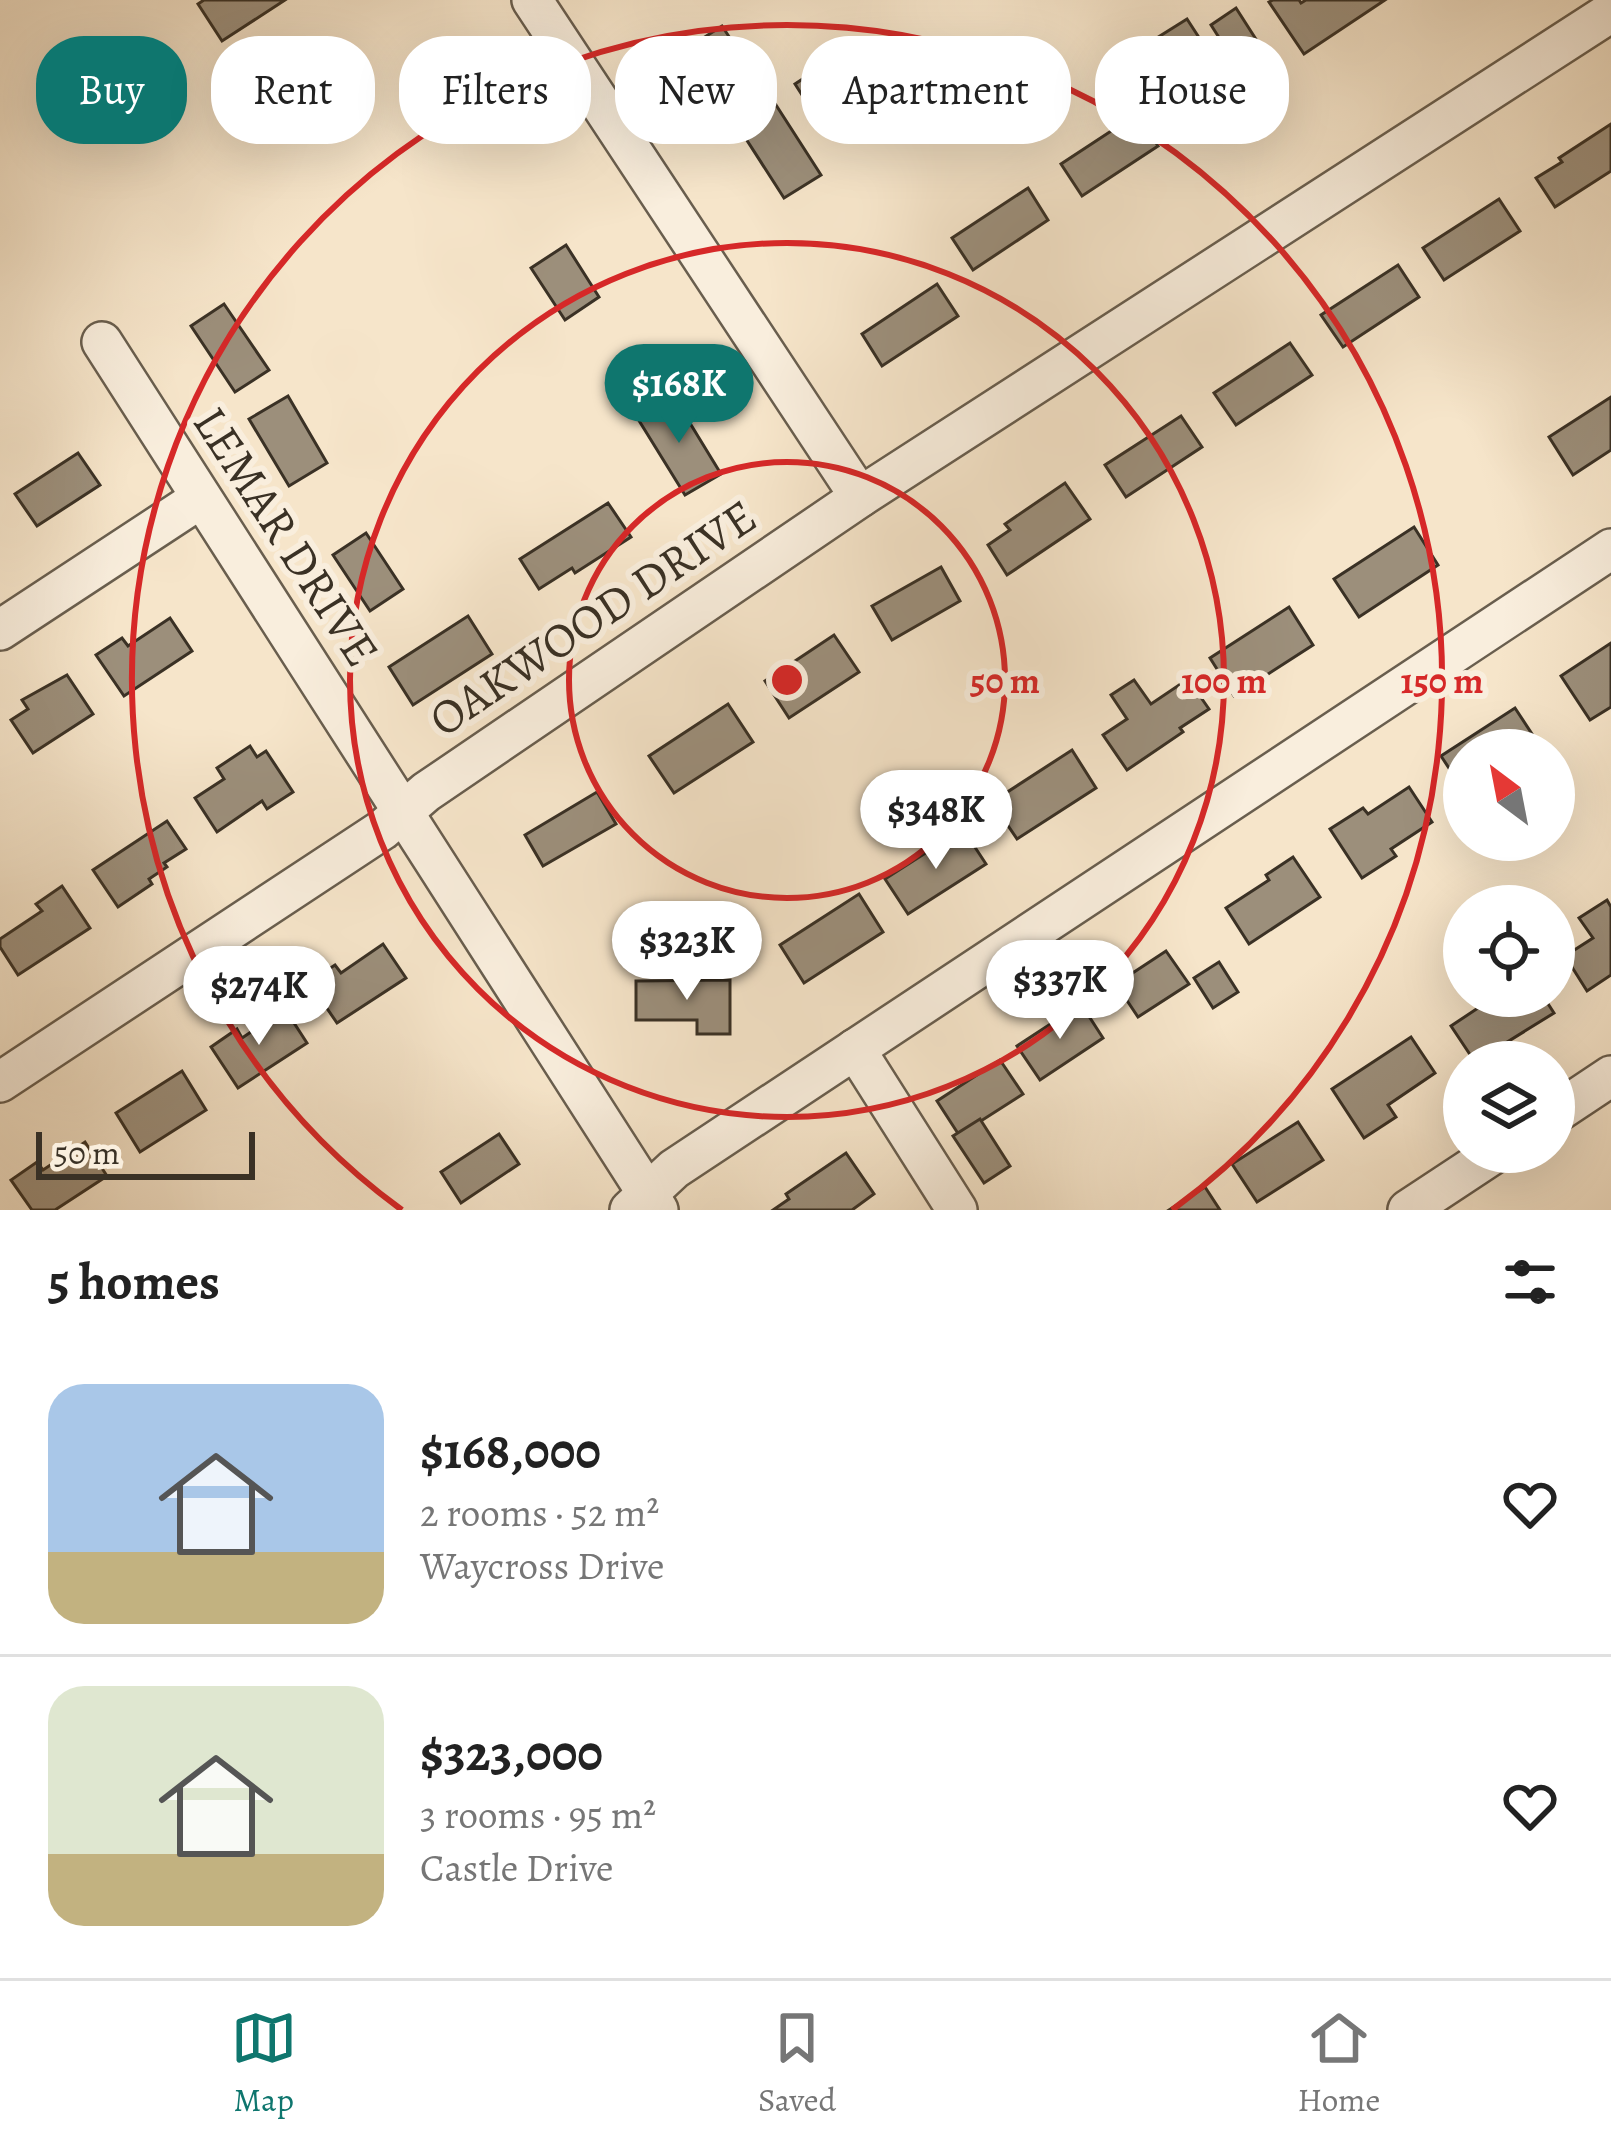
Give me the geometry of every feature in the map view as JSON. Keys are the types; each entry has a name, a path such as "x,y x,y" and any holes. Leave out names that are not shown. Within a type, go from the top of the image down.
{"street":[{"path":"532,0 860,497"},
{"name":"OAKWOOD DRIVE","path":"0,1082 382,830 426,792 860,497 1611,12"},
{"name":"LEMAR DRIVE","path":"102,342 404,812 645,1204"},
{"path":"0,630 201,498"},
{"path":"645,1204 674,1169 1611,549"},
{"path":"855,1049 957,1210"},
{"path":"1575,1100 1611,1076"},
{"path":"1408,1210 1464,1173"}],"building":[{"path":"204,0 285,0 230,36 219,36 198,4"},
{"path":"1385,0 1304,54 1269,2"},
{"path":"1236,8 1254,36 1218,36 1211,25"},
{"path":"1187,19 1198,36 1160,36"},
{"path":"722,26 729,36 706,36"},
{"path":"777,107 821,175 784,198 749,144 777,144"},
{"path":"1611,124 1611,171 1555,207 1536,178"},
{"path":"1095,142 1158,146 1082,196 1061,164"},
{"path":"1028,188 1048,220 973,270 952,238"},
{"path":"1499,199 1520,231 1444,280 1423,248"},
{"path":"566,245 599,297 565,320 531,268"},
{"path":"1398,265 1419,297 1343,347 1321,315"},
{"path":"937,284 958,316 882,366 862,334"},
{"path":"224,304 269,370 235,392 191,326"},
{"path":"1290,343 1312,375 1236,425 1214,393"},
{"path":"288,396 327,463 289,486 249,419"},
{"path":"674,397 721,474 685,495 638,419"},
{"path":"1611,397 1611,450 1573,475 1549,437"},
{"path":"1181,416 1202,447 1126,497 1105,465"},
{"path":"78,453 100,485 37,526 15,494"},
{"path":"1065,483 1090,519 1007,575 988,545 1010,530 1005,524"},
{"path":"608,503 631,537 575,573 572,568 539,589 520,559"},
{"path":"1414,527 1438,565 1359,617 1334,579"},
{"path":"366,533 403,589 370,611 333,555"},
{"path":"941,567 960,601 892,640 872,606"},
{"path":"1289,607 1313,645 1234,696 1210,658"},
{"path":"468,616 492,654 413,705 389,667"},
{"path":"170,618 192,651 124,696 96,655 122,638 128,646"},
{"path":"834,635 859,672 789,718 765,681"},
{"path":"1611,643 1611,707 1590,720 1561,676"},
{"path":"67,675 93,714 33,753 11,720 28,709 22,700"},
{"path":"1188,679 1209,709 1127,770 1103,735 1127,719 1111,695 1134,680 1151,704"},
{"path":"728,704 753,742 674,793 649,756"},
{"path":"1515,708 1529,729 1483,729"},
{"path":"250,746 257,757 266,751 293,792 267,809 262,801 217,832 195,798 224,779 217,768"},
{"path":"1072,750 1096,788 1017,839 992,802"},
{"path":"954,782 964,799 946,810 936,793"},
{"path":"1409,787 1432,822 1391,849 1396,856 1362,878 1330,829 1363,808 1368,814"},
{"path":"597,792 616,824 543,866 525,835"},
{"path":"167,821 186,849 164,863 167,867 149,879 152,884 118,907 93,870"},
{"path":"963,829 986,864 908,914 885,879"},
{"path":"1293,857 1320,897 1249,944 1226,908 1269,880 1266,875"},
{"path":"62,886 90,928 18,975 0,939 42,911 36,904"},
{"path":"859,894 883,932 804,983 780,945"},
{"path":"1607,900 1611,907 1611,975 1587,991 1575,972 1575,950 1593,938 1579,918"},
{"path":"383,944 406,978 337,1023 309,982 335,965 341,973"},
{"path":"1166,951 1189,984 1138,1017 1116,984"},
{"path":"1219,962 1238,992 1213,1008 1194,978"},
{"path":"730,980 730,1034 697,1034 697,1020 636,1020 636,981"},
{"path":"1081,1004 1103,1038 1040,1080 1017,1046"},
{"path":"285,1009 307,1043 238,1088 211,1047 237,1029 242,1038"},
{"path":"1464,1017 1548,1017 1509,1041 1461,1041 1451,1026"},
{"path":"1411,1037 1435,1073 1388,1105 1396,1117 1364,1138 1332,1089"},
{"path":"1000,1060 1023,1094 959,1135 937,1101"},
{"path":"182,1071 206,1110 140,1152 116,1113"},
{"path":"980,1119 1010,1166 984,1183 953,1136"},
{"path":"1298,1122 1323,1160 1257,1202 1232,1164"},
{"path":"499,1134 519,1164 461,1203 441,1172"},
{"path":"85,1142 107,1176 55,1210 32,1210 11,1180 37,1162 43,1170"},
{"path":"846,1153 874,1194 852,1210 773,1210 789,1199 786,1194"},
{"path":"1205,1187 1220,1210 1169,1210"}]}
